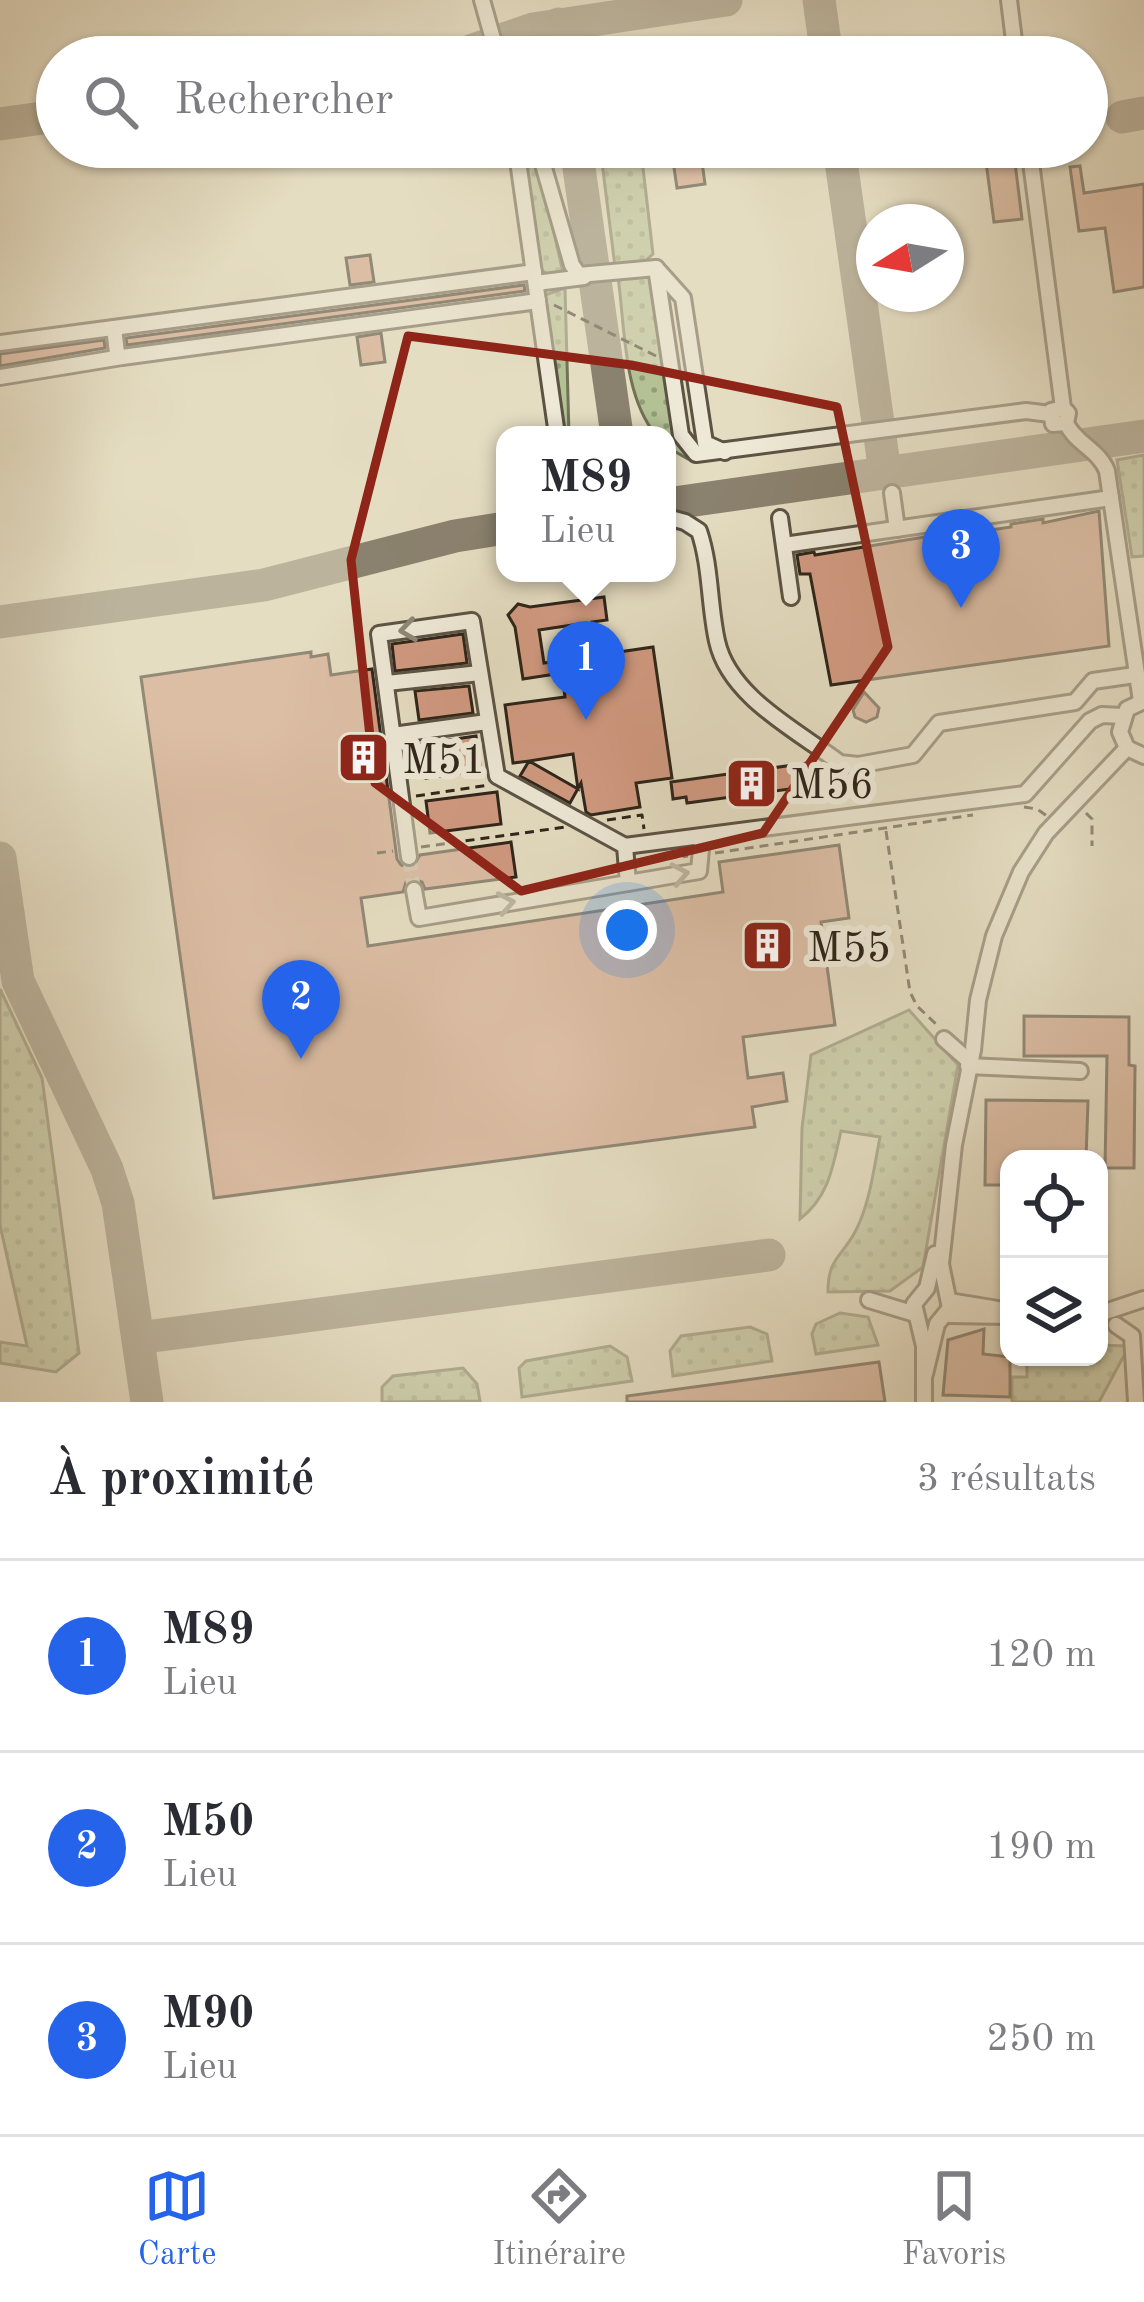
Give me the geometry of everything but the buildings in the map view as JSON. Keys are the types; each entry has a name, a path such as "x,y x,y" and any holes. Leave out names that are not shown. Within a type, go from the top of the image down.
{"lane":[{"path":"482,0 492,36"},
{"path":"1009,0 1013,36"},
{"path":"519,168 535,278 543,301 556,426"},
{"path":"544,168 572,265 586,277"},
{"path":"1031,168 1060,415 1075,437 1104,462 1111,498 1142,701 1123,716 1120,731 1127,748 1144,756"},
{"path":"0,343 535,278 656,268"},
{"path":"656,268 683,442 696,454 1026,411 1060,415"},
{"path":"656,268 683,298 705,443 727,453"},
{"path":"0,377 543,301"},
{"path":"114,328 117,353 122,357"},
{"path":"892,493 897,529"},
{"path":"784,545 1111,498"},
{"path":"781,518 791,597"},
{"path":"676,522 699,531 717,641 733,677 840,763 858,765 913,755 939,723 1075,702 1093,681 1135,675"},
{"path":"410,857 379,634 472,621 497,776 625,847 1025,794 1090,721 1102,715 1123,716"},
{"path":"387,683 480,674"},
{"path":"393,735 488,722"},
{"path":"924,1402 919,1305 954,1145 982,978 1004,910 1033,853 1073,801 1127,748"},
{"path":"414,890 418,918 699,872 701,838"},
{"path":"625,847 628,883"},
{"path":"944,1036 969,1063 1080,1071"},
{"path":"925,1373 945,1309 941,1264 954,1145"},
{"path":"919,1305 938,1289 945,1309"},
{"path":"1108,1313 1144,1299"},
{"path":"919,1305 1000,1313"},
{"path":"1108,1321 1144,1333"},
{"path":"1116,1325 1132,1336 1136,1402"}],"path":[{"path":"543,301 670,363"},
{"path":"401,798 498,784"},
{"path":"1073,801 1092,820 1092,846"},
{"path":"550,814 570,826 642,814 649,862"},
{"path":"885,828 910,992 944,1036"}],"highlighted area":[{"path":"408,336 631,365 837,407 888,647 763,833 521,891 375,783 351,560"}],"green space":[{"path":"525,168 540,168 563,273 541,270"},
{"path":"603,168 643,168 653,254 643,263 615,267"},
{"path":"618,277 651,277 676,426 650,426 637,401 627,360"},
{"path":"565,288 569,426 563,426 545,295"},
{"path":"676,428 678,440 690,455 702,460 676,452"},
{"path":"1144,455 1144,556 1132,557 1117,460"},
{"path":"0,989 42,1078 79,1353 56,1372 0,1363 0,1342 27,1346 0,1225"},
{"path":"909,1010 958,1065 923,1267 890,1291 828,1292 833,1265 864,1210 880,1137 841,1131 824,1191 800,1219 802,1128 811,1055"},
{"path":"840,1313 868,1317 878,1345 816,1354 812,1334 816,1324"},
{"path":"750,1327 767,1334 772,1361 673,1376 670,1351 681,1336"},
{"path":"1108,1345 1127,1350 1099,1402 1012,1402 1012,1377 1027,1377 1027,1366 1108,1366"},
{"path":"610,1346 627,1357 632,1381 522,1397 519,1368 526,1361"},
{"path":"463,1368 477,1384 480,1401 382,1402 382,1387 393,1376"}],"taxiway":[{"path":"513,36 726,0"},
{"path":"819,0 824,36"},
{"path":"559,24 561,36"},
{"path":"1122,117 1144,113"},
{"path":"0,124 36,119"},
{"path":"579,168 616,426"},
{"path":"842,168 885,472"},
{"path":"676,503 1144,436"},
{"path":"0,622 264,585 496,529"},
{"path":"0,858 18,981 107,1169 118,1203 147,1402"},
{"path":"138,1338 769,1255"}],"tunnel":[{"path":"409,857 414,890"}],"place":[{"name":"M90","path":"961,608"},
{"name":"M89","path":"586,720"},
{"name":"M51","path":"363,758"},
{"name":"M56","path":"751,783"},
{"name":"M55","path":"768,946"},
{"name":"M50","path":"301,1059"}]}
